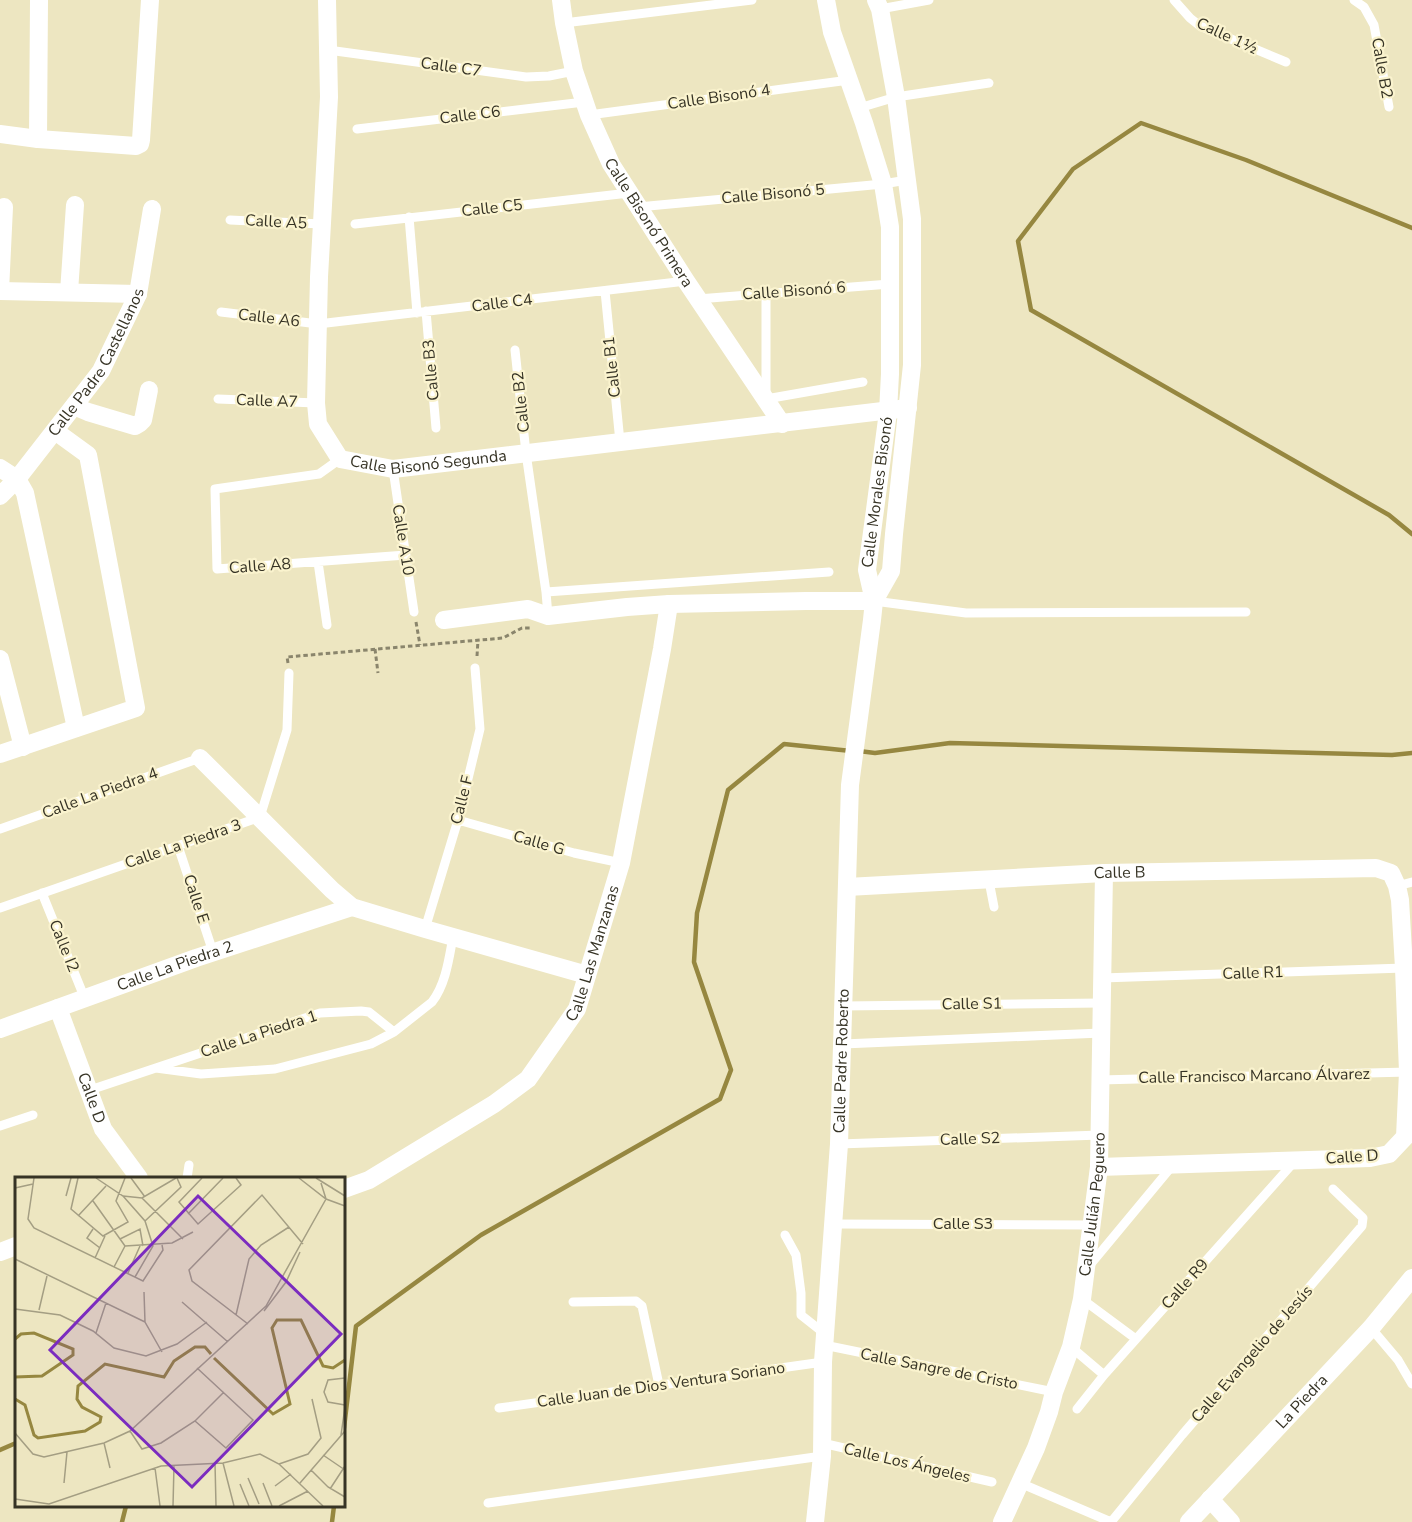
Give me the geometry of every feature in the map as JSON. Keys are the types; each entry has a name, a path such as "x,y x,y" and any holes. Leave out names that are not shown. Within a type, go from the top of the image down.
{"street":[{"path":"38,140 39,0"},
{"path":"0,134 38,140 136,146 140,144 150,0"},
{"name":"Calle Bisonó Segunda","path":"327,0 329,98 316,403 318,424 340,459 393,469 908,408"},
{"name":"Calle Bisonó Primera","path":"559,0 574,71 586,108 611,164 782,424"},
{"name":"Calle Morales Bisonó","path":"826,0 832,32 883,184 890,227 888,412 867,570 874,601"},
{"name":"Calle Morales Bisonó","path":"874,601 891,571 912,365 912,219 896,97 878,4"},
{"path":"69,292 75,205"},
{"path":"4,207 0,291 138,294"},
{"name":"Calle Padre Castellanos","path":"0,496 17,480 101,371 138,294 152,209"},
{"path":"74,406 135,426 143,420 149,390"},
{"path":"0,754 136,708 88,455 55,430"},
{"path":"0,468 17,480 25,493 76,728"},
{"path":"444,620 528,609 548,615 669,604 874,601"},
{"name":"Calle Padre Roberto","path":"815,1522 822,1449 824,1346 839,1144 850,784 874,601"},
{"name":"Calle Las Manzanas","path":"345,1189 369,1180 494,1104 528,1079 577,1009 621,863 669,604"},
{"path":"0,658 23,747"},
{"path":"200,758 332,890 352,907 587,975"},
{"name":"Calle B","path":"847,887 1104,873 1376,868 1400,880"},
{"name":"Calle Julián Peguero","path":"1002,1522 1036,1448 1071,1347 1082,1299 1099,1167 1104,873"},
{"name":"Calle D","path":"1099,1167 1370,1158 1389,1154 1405,1137 1408,1072 1408,992 1404,968 1400,880"},
{"name":"Calle La Piedra 2","path":"0,1029 213,952 352,907"},
{"name":"Calle D","path":"58,1008 103,1129 138,1177"},
{"path":"0,1252 15,1246"},
{"name":"La Piedra","path":"1189,1522 1371,1328 1411,1282"},
{"path":"1210,1499 1231,1522"}],"lane":[{"path":"564,23 752,0"},
{"path":"878,4 928,0"},
{"name":"Calle 1½","path":"1174,0 1200,26 1286,62"},
{"name":"Calle B2","path":"1354,0 1364,7 1374,25 1389,107"},
{"name":"Calle C7","path":"328,50 526,76 549,76 574,71"},
{"name":"Calle Bisonó 4","path":"586,108 849,80"},
{"path":"859,108 896,97 989,83"},
{"name":"Calle C6","path":"357,129 586,108"},
{"name":"Calle Bisonó 5","path":"634,200 883,184 907,180"},
{"name":"Calle C5","path":"355,224 408,217 634,200"},
{"name":"Calle B3","path":"408,217 436,428"},
{"name":"Calle A5","path":"231,220 322,224"},
{"name":"Calle C4","path":"318,324 686,281"},
{"name":"Calle Bisonó 6","path":"698,298 890,284"},
{"name":"Calle B1","path":"605,291 620,442"},
{"path":"766,293 766,399 863,382"},
{"name":"Calle A6","path":"221,312 318,324"},
{"name":"Calle B2","path":"515,350 526,453 548,615"},
{"name":"Calle A7","path":"219,399 316,403"},
{"name":"Calle A8","path":"340,459 319,474 215,489 217,569 406,555"},
{"name":"Calle A10","path":"393,469 414,612"},
{"path":"318,562 327,625"},
{"path":"546,592 829,572"},
{"path":"874,601 966,613 1246,612"},
{"name":"Calle F","path":"425,929 458,820 480,729 475,668"},
{"name":"Calle La Piedra 3","path":"0,908 260,817 287,730 289,674"},
{"name":"Calle La Piedra 4","path":"0,829 200,758"},
{"name":"Calle G","path":"458,820 574,853 621,863"},
{"name":"Calle E","path":"178,846 213,952"},
{"path":"989,881 994,907"},
{"name":"Calle I2","path":"42,893 86,999"},
{"name":"Calle La Piedra 1","path":"156,1068 201,1074 275,1069 371,1044 394,1032 436,997 446,972 453,937"},
{"name":"Calle R1","path":"1102,978 1404,968"},
{"name":"Calle S1","path":"843,1006 1101,1003"},
{"name":"Calle La Piedra 1","path":"90,1090 320,1013 369,1012 394,1032"},
{"path":"843,1044 1101,1033"},
{"name":"Calle Francisco Marcano Álvarez","path":"1100,1080 1408,1072"},
{"path":"1,1122 33,1115"},
{"name":"Calle S2","path":"839,1144 1100,1135"},
{"name":"Calle R9","path":"1077,1409 1104,1375 1295,1160"},
{"path":"187,1177 189,1165"},
{"path":"1084,1272 1173,1165"},
{"name":"Calle Evangelio de Jesús","path":"1111,1522 1182,1435 1362,1226 1364,1218 1333,1189"},
{"name":"Calle S3","path":"834,1224 1091,1225"},
{"path":"785,1235 796,1255 801,1315 820,1330 824,1346"},
{"path":"1082,1299 1136,1339"},
{"path":"573,1302 636,1301 642,1306 659,1385"},
{"path":"1371,1328 1398,1360 1412,1384"},
{"name":"Calle Juan de Dios Ventura Soriano","path":"499,1408 659,1385 824,1346"},
{"name":"Calle Sangre de Cristo","path":"824,1346 1054,1392"},
{"path":"1071,1347 1104,1375"},
{"path":"488,1503 822,1449"},
{"name":"Calle Los Ángeles","path":"822,1449 992,1482"},
{"path":"1020,1483 1111,1522"}],"path":[{"path":"414,612 420,645"},
{"path":"289,674 287,657 503,638 522,628 534,627"},
{"path":"475,668 478,640"},
{"path":"375,649 378,673"}],"waterway":[{"path":"1412,228 1246,160 1141,123 1073,169 1018,241 1031,310 1389,515 1412,534"},
{"path":"859,751 875,753 950,743 1392,755 1412,753"},
{"path":"345,1420 356,1326 481,1235 720,1099 731,1070 694,962 697,913 728,790 784,744 851,751"},
{"path":"0,1450 15,1443"},
{"path":"122,1522 126,1507"},
{"path":"332,1522 334,1507"}]}
